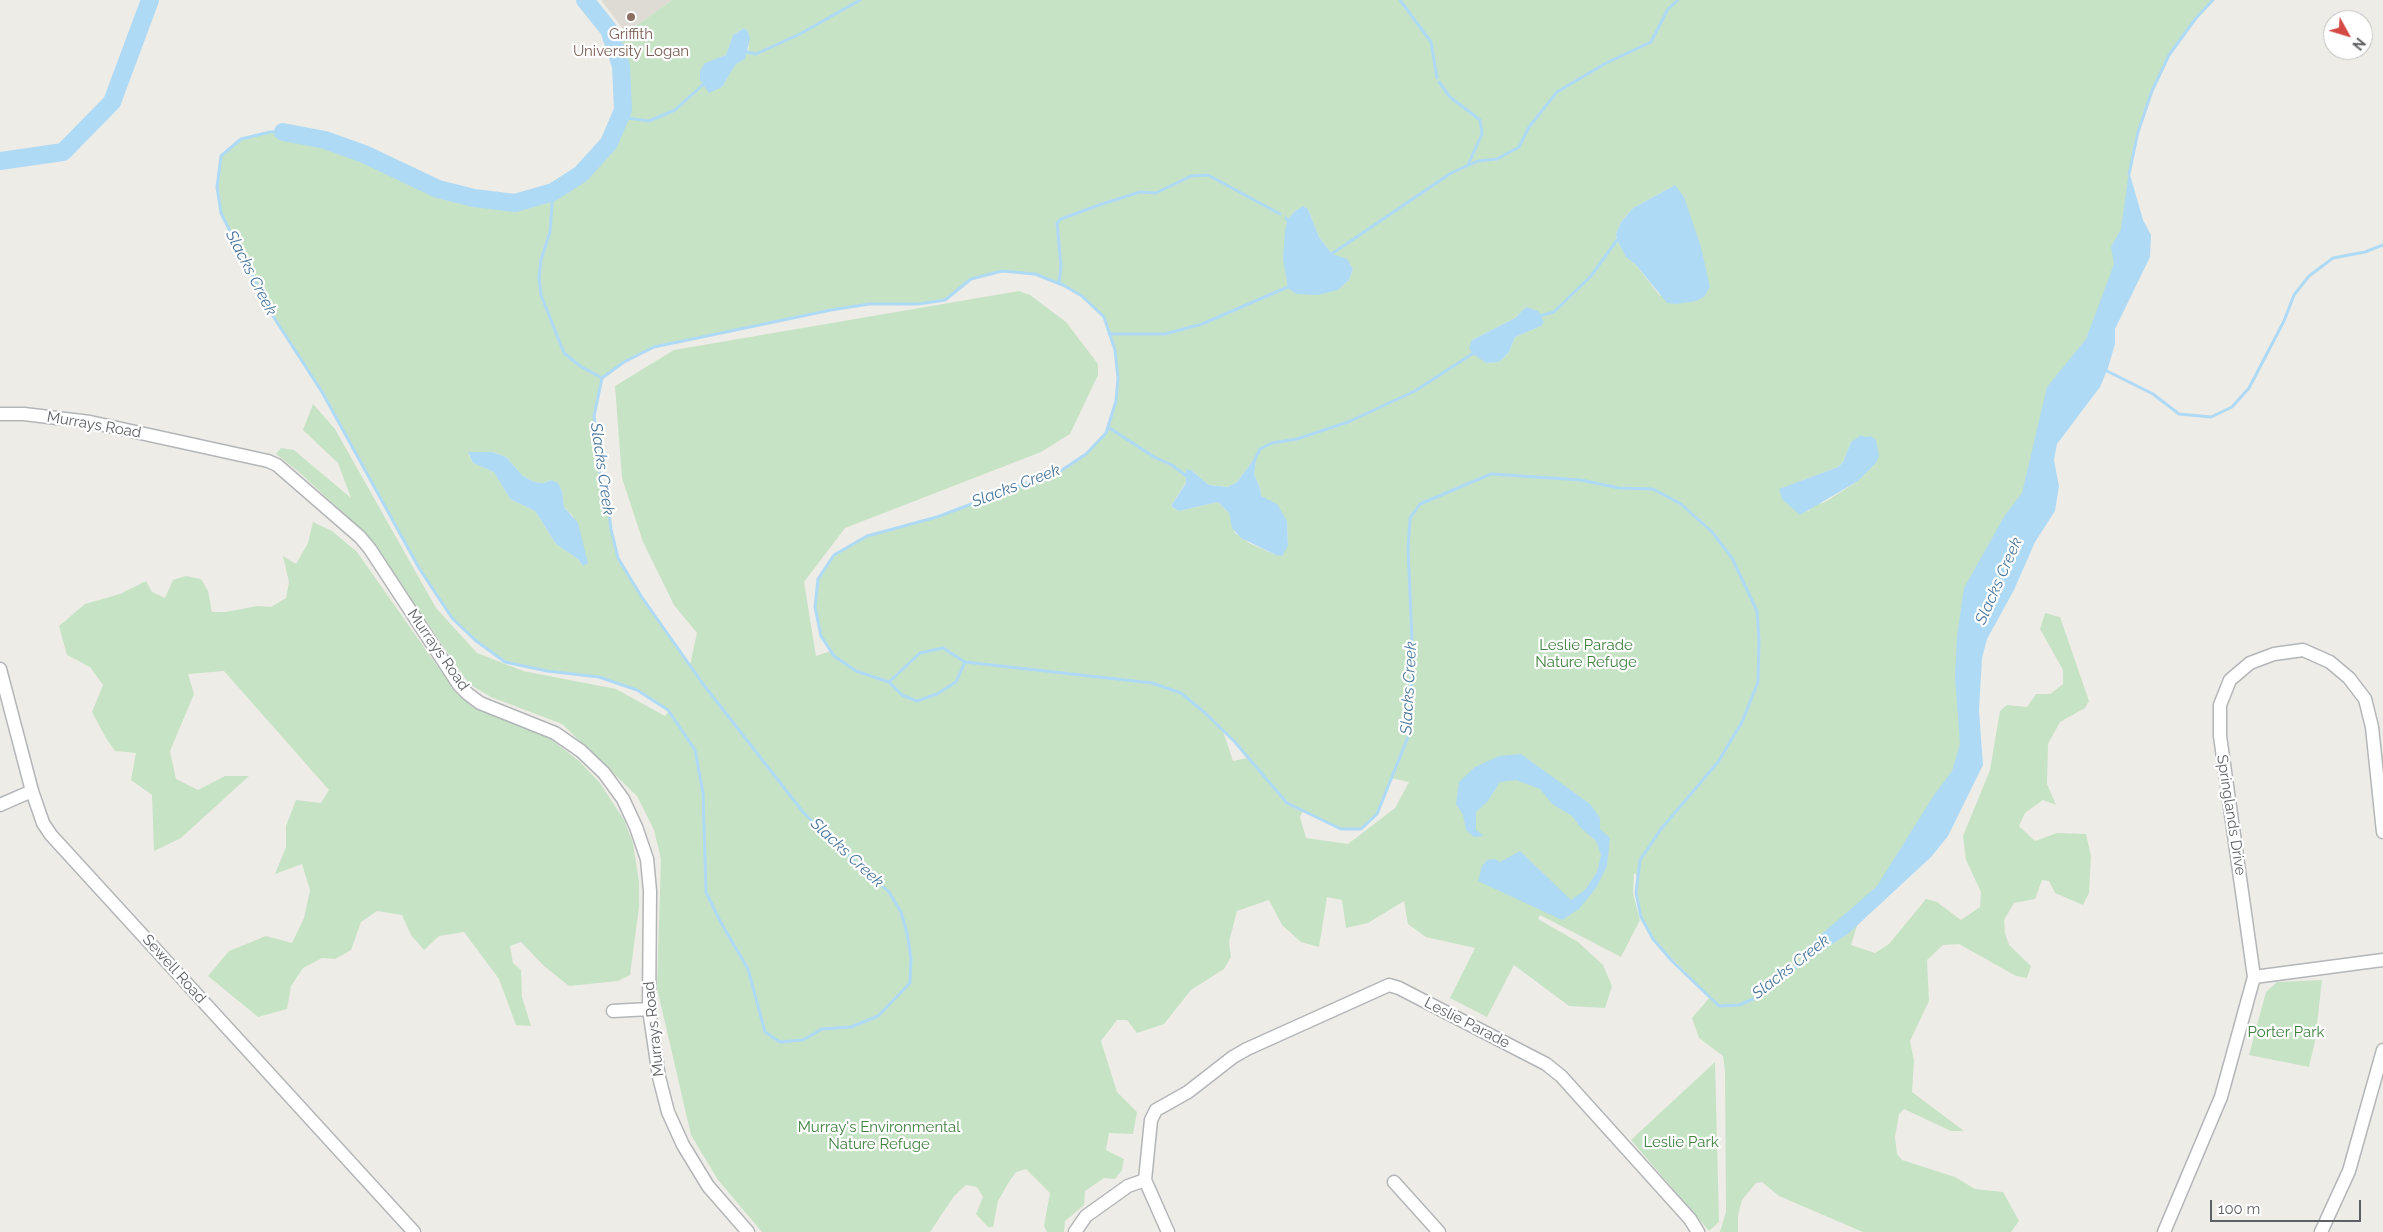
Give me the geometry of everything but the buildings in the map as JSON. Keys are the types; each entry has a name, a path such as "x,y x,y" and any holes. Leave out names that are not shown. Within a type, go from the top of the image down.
{"street":[{"name":"Murrays Road","path":"0,414 24,414 90,422 268,461 290,474 360,537 459,686 480,703 555,733 581,751 604,773 623,799 636,827 647,859 650,891 649,1009 659,1077 668,1112 683,1145 708,1186 748,1232"},
{"name":"Springlands Drive","path":"2164,1232 2221,1097 2254,977 2220,736 2220,705 2230,680 2258,660 2274,654 2303,650 2330,662 2349,678 2365,699 2372,727 2383,832"},
{"name":"Sewell Road","path":"0,669 32,791 43,823 51,835 414,1232"},
{"path":"0,805 32,791"},
{"path":"2254,977 2383,960"},
{"name":"Leslie Parade","path":"1145,1180 1151,1120 1156,1110 1188,1092 1233,1057 1389,985 1399,988 1531,1055 1561,1076 1690,1219 1698,1232"},
{"path":"613,1011 649,1009"},
{"path":"2322,1232 2349,1171 2383,1050"},
{"path":"1074,1232 1086,1216 1128,1186 1145,1180 1168,1232"},
{"path":"1394,1182 1439,1232"}],"shaded area":[{"name":"Griffith University Logan","path":"601,0 672,0 626,33"}],"green space":[{"path":"672,0 2213,0 2196,18 2169,55 2152,91 2138,132 2129,171 2135,238 1978,622 1971,761 1863,907 1851,945 1875,953 1889,944 1926,899 1937,902 1961,920 1980,907 1981,892 1966,860 1963,836 1990,770 2000,711 2007,705 2027,707 2036,694 2050,694 2063,684 2063,670 2040,629 2045,613 2060,617 2089,701 2085,708 2060,722 2048,744 2047,784 2056,805 2043,800 2025,813 2019,826 2035,841 2057,833 2086,834 2091,856 2089,893 2083,905 2055,893 2049,881 2042,880 2035,899 2014,903 2004,920 2005,933 2009,945 2031,966 2027,978 2016,976 1959,944 1943,945 1927,960 1929,1001 1910,1041 1914,1061 1912,1092 1964,1131 1951,1131 1904,1109 1899,1114 1895,1137 1897,1154 1902,1160 1955,1177 1975,1189 2003,1192 2019,1221 2011,1232 1863,1232 1779,1196 1762,1182 1756,1183 1742,1200 1738,1215 1738,1232 1720,1232 1726,1212 1725,1071 1723,1056 1699,1038 1692,1018 1710,997 1653,939 1641,917 1636,893 1638,877 1634,873 1633,893 1640,920 1621,957 1540,915 1538,919 1578,942 1603,965 1612,986 1605,1008 1569,1006 1514,965 1487,1017 1450,998 1475,948 1426,937 1408,924 1404,901 1368,923 1346,928 1342,900 1327,897 1319,947 1301,942 1282,925 1269,900 1237,911 1229,942 1231,957 1224,969 1191,990 1164,1024 1137,1033 1127,1020 1117,1020 1101,1041 1117,1092 1137,1112 1133,1134 1109,1133 1106,1150 1124,1159 1122,1170 1115,1179 1104,1178 1085,1191 1084,1205 1065,1221 1064,1232 1047,1232 1044,1226 1050,1193 1026,1169 1016,1172 998,1201 993,1227 988,1227 976,1214 983,1197 977,1187 966,1185 954,1196 930,1232 762,1232 718,1180 691,1135 657,988 661,859 654,830 637,796 562,724 491,697 469,684 367,535 299,472 276,454 281,448 294,450 351,498 338,463 303,430 313,404 335,429 436,608 477,653 523,671 616,689 665,716 669,711 637,690 599,677 547,671 505,662 475,640 452,618 419,568 322,392 271,313 221,213 217,187 221,156 241,139 270,132 325,140 364,154 438,189 474,198 515,203 553,192 581,174 609,143 623,110 621,66 612,37 626,33","holes":["744,28 749,48 743,60 736,63 722,87 712,61 726,55 733,35","1675,185 1710,287 1660,296 1636,265 1626,256 1617,240 1616,234 1621,222 1633,208","1303,206 1308,209 1319,237 1332,254 1353,269 1349,280 1338,290 1294,212","1002,271 1035,274 1063,285 1082,296 1104,317 1115,350 1118,378 1116,401 1106,433 1086,454 1062,470 937,517 867,536 834,555 818,579 815,607 821,636 831,651 816,656 804,582 845,528 1041,452 1070,434 1098,375 1098,364 1066,322 1030,295 1019,291 674,350 615,386 622,478 643,542 674,605 697,633 690,665 641,596 618,558 608,506 601,484 594,416 602,378 624,362 654,347 831,310 869,304 918,304 945,300 971,279","1526,307 1540,326 1515,337 1509,352 1499,362 1486,363 1472,340 1515,318","1851,442 1876,463 1858,481 1825,502 1812,506 1808,512 1803,480 1838,467 1843,462","493,452 506,457 523,476 534,482 544,483 551,480 562,491 564,507 573,516 583,566 578,559 556,544 535,511 510,499 494,472 473,463 468,453","1254,459 1256,461 1254,474 1261,496 1287,521 1288,546 1276,555 1249,543 1235,533 1229,513 1218,502 1179,511 1171,506 1191,470 1209,485 1228,487 1237,482","1223,731 1248,758 1233,761","1391,778 1409,782 1395,808 1348,844 1306,838 1300,817 1303,811 1341,829 1361,829 1377,814"]},
{"path":"313,522 332,531 357,552 457,694 469,703 547,736 579,761 600,783 624,820 633,843 639,882 639,907 630,975 618,981 569,986 544,966 521,942 510,946 513,963 521,970 522,997 531,1026 516,1025 499,979 464,932 439,936 424,950 411,935 402,915 377,911 361,922 351,950 335,959 322,958 303,968 291,986 287,1009 258,1017 208,976 229,951 266,936 292,943 304,918 310,890 302,864 275,874 286,847 286,826 296,800 321,803 329,790 224,671 188,674 194,694 170,751 176,779 198,790 225,776 249,776 181,838 154,851 152,795 131,780 136,753 115,751 106,738 92,712 103,685 90,667 67,655 59,626 85,604 120,594 146,581 152,592 165,598 173,580 186,576 201,579 208,591 212,612 226,612 257,606 271,607 286,598 289,582 283,556 296,564 308,543"},
{"name":"Porter Park","path":"2322,980 2315,1041 2309,1067 2249,1055 2266,992 2277,982"},
{"name":"Leslie Park","path":"1715,1062 1719,1222 1709,1231 1631,1140"}],"water":[{"path":"744,28 748,31 750,38 745,59 736,64 722,87 709,93 700,80 700,71 705,63 726,55 733,35"},
{"path":"2129,171 2143,220 2151,235 2150,257 2115,329 2115,344 2100,387 2057,444 2054,460 2059,486 2055,511 2035,542 2014,590 1987,639 1982,658 1979,710 1983,765 1948,836 1931,857 1849,933 1795,969 1816,939 1877,886 1934,795 1952,771 1960,744 1955,677 1957,636 1964,588 2005,515 2022,493 2047,387 2086,339 2114,264 2111,247 2121,229"},
{"path":"1675,185 1684,197 1701,247 1710,287 1704,297 1696,301 1676,304 1667,303 1636,265 1626,257 1616,234 1621,222 1633,208"},
{"path":"1303,206 1308,209 1319,237 1332,254 1347,259 1353,269 1349,280 1338,290 1318,295 1296,294 1288,288 1283,260 1285,231 1287,221 1294,212"},
{"path":"1526,307 1538,311 1544,322 1541,326 1515,337 1509,352 1499,362 1486,363 1472,353 1469,348 1472,340 1515,318"},
{"path":"1861,435 1865,437 1871,436 1876,440 1879,456 1876,463 1858,481 1800,515 1782,499 1779,489 1838,467 1843,462 1851,442"},
{"path":"468,452 493,452 506,457 523,476 534,482 544,483 551,480 558,483 562,491 564,507 578,523 588,563 583,566 578,559 556,544 535,511 510,499 494,472 473,463"},
{"path":"1254,459 1256,461 1254,474 1261,496 1277,504 1287,521 1288,546 1282,556 1241,538 1232,528 1229,513 1218,502 1179,511 1171,506 1186,483 1186,469 1191,470 1209,485 1228,487 1237,482"},
{"path":"1521,754 1590,804 1600,818 1600,829 1610,838 1607,866 1596,888 1579,909 1562,920 1478,881 1482,866 1487,860 1495,859 1500,862 1520,851 1571,900 1585,890 1597,872 1601,855 1596,841 1581,828 1572,816 1552,804 1540,789 1516,780 1500,782 1488,801 1476,812 1476,830 1484,836 1474,837 1466,830 1463,815 1456,804 1459,782 1475,767 1499,756"}],"waterway":[{"name":"Slacks Creek","path":"0,161 63,152 112,102 150,0"},
{"name":"Slacks Creek","path":"283,132 325,140 364,154 438,189 474,198 515,203 553,192 581,174 609,143 623,110 621,66 609,30 585,0"},
{"path":"742,51 756,54 800,34 860,0"},
{"path":"1400,0 1431,42 1437,78"},
{"path":"1330,255 1451,173 1478,161 1497,159 1519,147 1529,127 1557,92 1606,63 1651,42 1668,9 1678,0"},
{"name":"Slacks Creek","path":"2129,174 2138,132 2152,91 2169,55 2196,18 2213,0"},
{"path":"620,117 649,121 675,110 706,82"},
{"path":"1439,82 1450,97 1480,120 1482,134 1468,165"},
{"name":"Slacks Creek","path":"283,132 270,132 241,139 221,156 217,187 221,213 271,313 322,392 419,568 452,618 475,640 505,662 547,671 599,677 637,690 668,710 695,750 703,793 706,892 720,921 748,969 765,1032 780,1042 803,1040 822,1029 851,1027 878,1016 910,983 911,958 907,933 901,912 889,892 833,842 803,812 703,684 641,596 618,558 608,506 601,484 594,416 602,378 624,362 654,347 831,310 869,304 918,304 945,300 971,279 1002,271 1035,274 1063,285 1082,296 1104,317 1115,350 1118,378 1116,401 1106,433 1086,454 1062,470 937,517 867,536 834,555 818,579 815,607 821,636 834,656 856,671 889,682 920,653 943,648 965,662 1152,683 1181,693 1204,712 1234,741 1287,803 1341,829 1361,829 1377,814 1410,732 1412,641 1408,548 1410,518 1420,504 1491,474 1581,480 1619,488 1653,489 1681,504 1712,532 1732,558 1757,611 1759,640 1758,682 1742,722 1718,762 1661,829 1640,860 1636,893 1641,917 1653,939 1672,961 1719,1006 1739,1005 1760,996 1798,965"},
{"path":"1059,284 1061,266 1057,223 1061,219 1140,192 1156,193 1191,176 1208,175 1280,214"},
{"path":"553,192 550,232 541,260 539,277 541,295 564,353 580,366 602,378"},
{"path":"1286,218 1290,224"},
{"path":"1539,316 1554,312 1591,276 1617,240"},
{"path":"2105,370 2153,394 2179,414 2211,417 2232,407 2249,388 2284,321 2294,295 2309,276 2333,258 2365,252 2383,245"},
{"path":"1109,334 1165,334 1202,324 1290,286"},
{"path":"1254,461 1260,449 1272,443 1297,439 1348,422 1415,391 1475,352"},
{"path":"1108,427 1154,457 1172,465 1189,478"},
{"path":"889,682 902,695 917,701 937,694 956,682 965,662"}],"place":[{"name":"Griffith University Logan","path":"631,17"}],"park label":[{"name":"Leslie Parade Nature Refuge","path":"1586,654"},
{"name":"Murray's Environmental Nature Refuge","path":"879,1136"}]}
